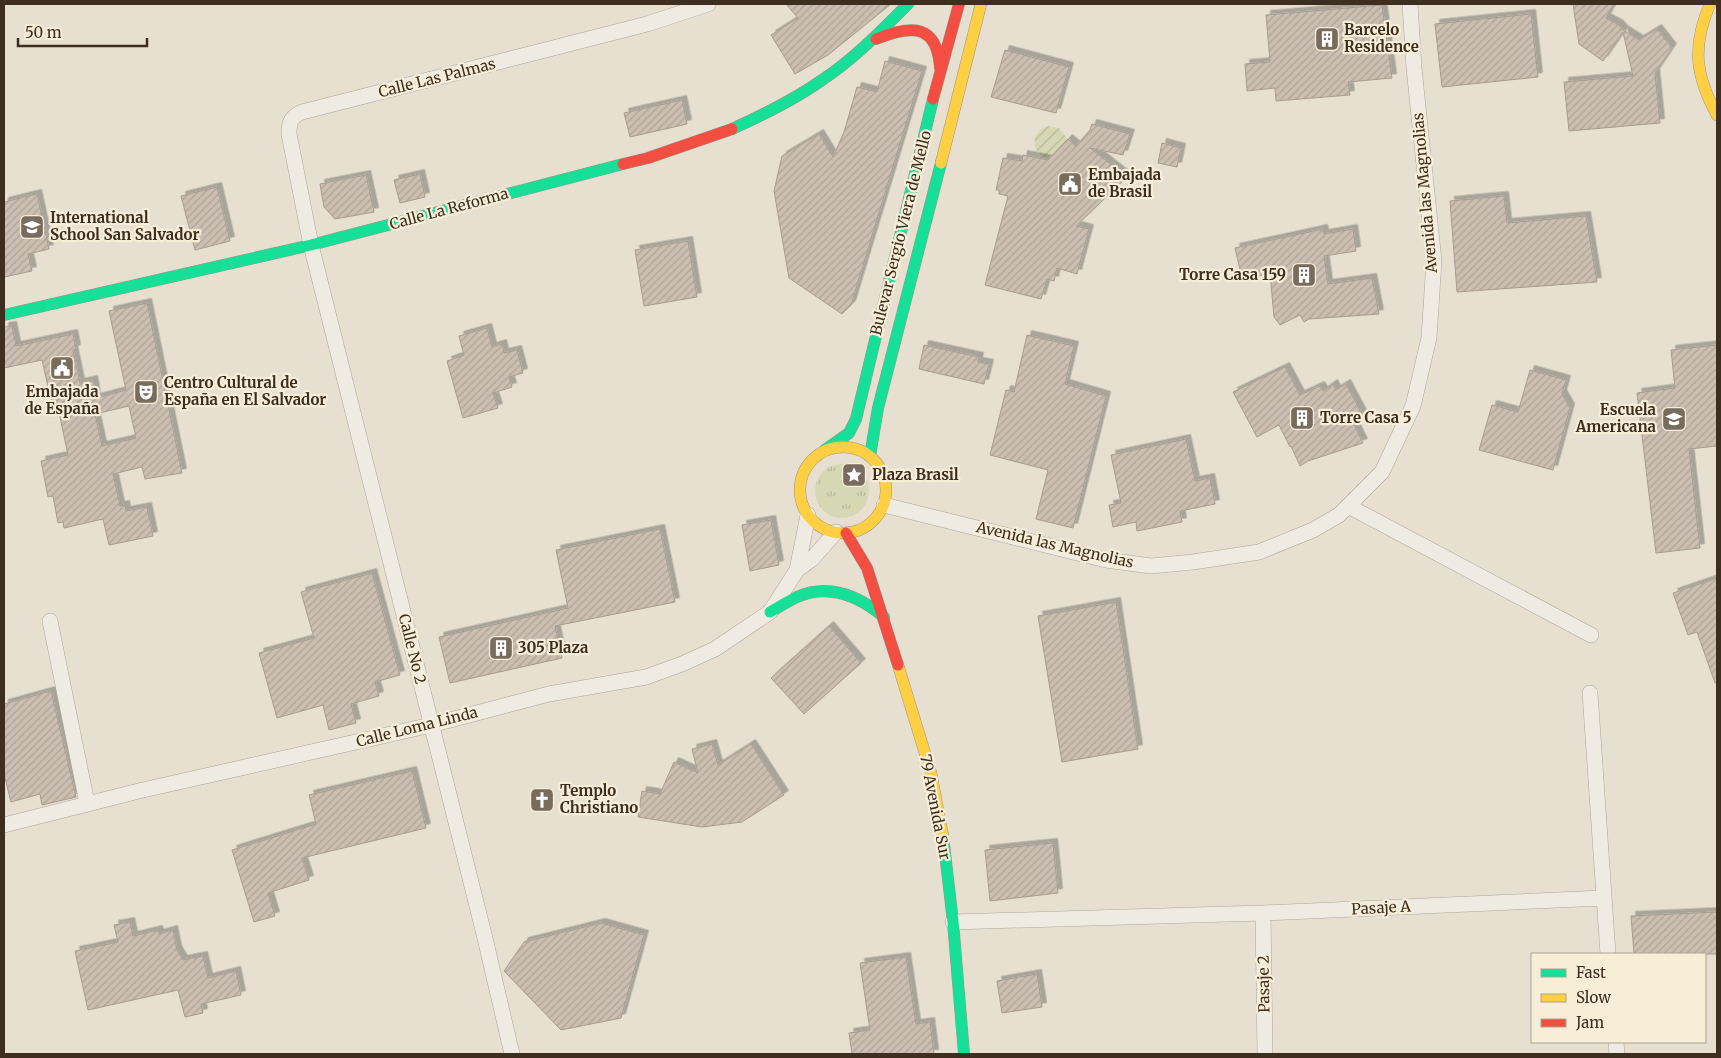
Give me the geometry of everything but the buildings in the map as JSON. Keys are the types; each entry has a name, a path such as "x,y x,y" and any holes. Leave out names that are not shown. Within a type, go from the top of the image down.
{"main road":[{"name":"Calle La Reforma","path":"4,315 311,245 648,158 722,134 777,108 823,80 869,43 908,4"},
{"name":"Bulevar Sergio Viera de Mello","path":"825,450 849,433 856,419 940,70 959,4"},
{"name":"Bulevar Sergio Viera de Mello","path":"870,456 878,408 981,4"},
{"path":"1698,4 1703,17"},
{"path":"1710,4 1703,17 1698,38 1697,58 1700,79 1707,98 1717,115"},
{"name":"Calle La Reforma","path":"869,43 899,30 911,29 921,32 931,37 937,45 941,54 940,70"},
{"path":"872,536 876,518 884,504 887,489 885,477 879,465 860,450 848,447 825,450 814,457 806,467 801,478 800,497 808,515 817,524 841,533 864,528 876,518"},
{"name":"79 Avenida Sur","path":"841,533 867,568 884,617 931,773 944,842 964,1054"},
{"name":"79 Avenida Sur","path":"867,568 870,550"},
{"path":"770,612 803,594 835,591 857,598 872,606 884,617"}],"street":[{"name":"Calle Las Palmas","path":"311,245 289,134 289,124 294,116 302,112 647,24 708,4"},
{"name":"Avenida las Magnolias","path":"884,504 1106,560 1151,566 1259,552 1313,530 1339,515 1382,472 1413,406 1429,338 1434,261 1419,122 1410,4"},
{"name":"Calle No 2","path":"311,245 484,934 512,1054"},
{"path":"1348,506 1591,635"},
{"name":"Calle Loma Linda","path":"797,570 808,515"},
{"name":"Calle Loma Linda","path":"4,825 88,803 431,725 549,694 646,677 716,649 770,612 797,570 841,533"},
{"path":"50,621 88,803"},
{"path":"1590,693 1608,953"},
{"name":"Pasaje A","path":"953,922 1262,914 1603,898"},
{"name":"Pasaje 2","path":"1262,914 1265,1054"}],"green space":[{"path":"1048,126 1059,128 1066,137 1067,142 1050,159 1043,157 1039,153 1034,143 1037,133"},
{"path":"842,464 852,466 861,472 867,481 869,491 867,501 861,510 852,516 842,518 832,516 823,510 817,501 815,491 817,481 823,472 832,466"}],"traffic: fast":[{"path":"732,129 789,101 834,72 867,44 908,4"},
{"path":"825,450 849,433 856,419 933,99"},
{"path":"870,456 878,408 941,163"},
{"path":"4,315 311,245 623,164"},
{"path":"770,612 794,599 821,591 843,594 854,598 884,617"},
{"path":"943,836 953,922 964,1054"}],"traffic: slow":[{"path":"941,163 981,4"},
{"path":"1710,4 1700,33 1698,60 1704,87 1717,115"},
{"path":"843,447 860,450 874,459 883,473 886,490 883,507 874,521 860,530 843,533 826,530 812,521 803,507 800,490 803,473 812,459 826,450 843,447"},
{"path":"898,665 931,773 943,836"}],"traffic: jam":[{"path":"933,99 959,4"},
{"path":"876,39 900,31 920,31 928,35 934,43 938,53 940,68"},
{"path":"623,164 648,158 732,129"},
{"path":"846,533 867,568 898,665"}],"place":[{"name":"Barcelo Residence","path":"1327,39"},
{"name":"Embajada de Brasil","path":"1070,184"},
{"name":"International School San Salvador","path":"32,227"},
{"name":"Torre Casa 159","path":"1304,275"},
{"name":"Embajada de España","path":"62,368"},
{"name":"Centro Cultural de España en El Salvador","path":"146,392"},
{"name":"Torre Casa 5","path":"1302,418"},
{"name":"Escuela Americana","path":"1674,419"},
{"name":"Plaza Brasil","path":"854,475"},
{"name":"305 Plaza","path":"501,648"},
{"name":"Templo Christiano","path":"542,800"}]}
